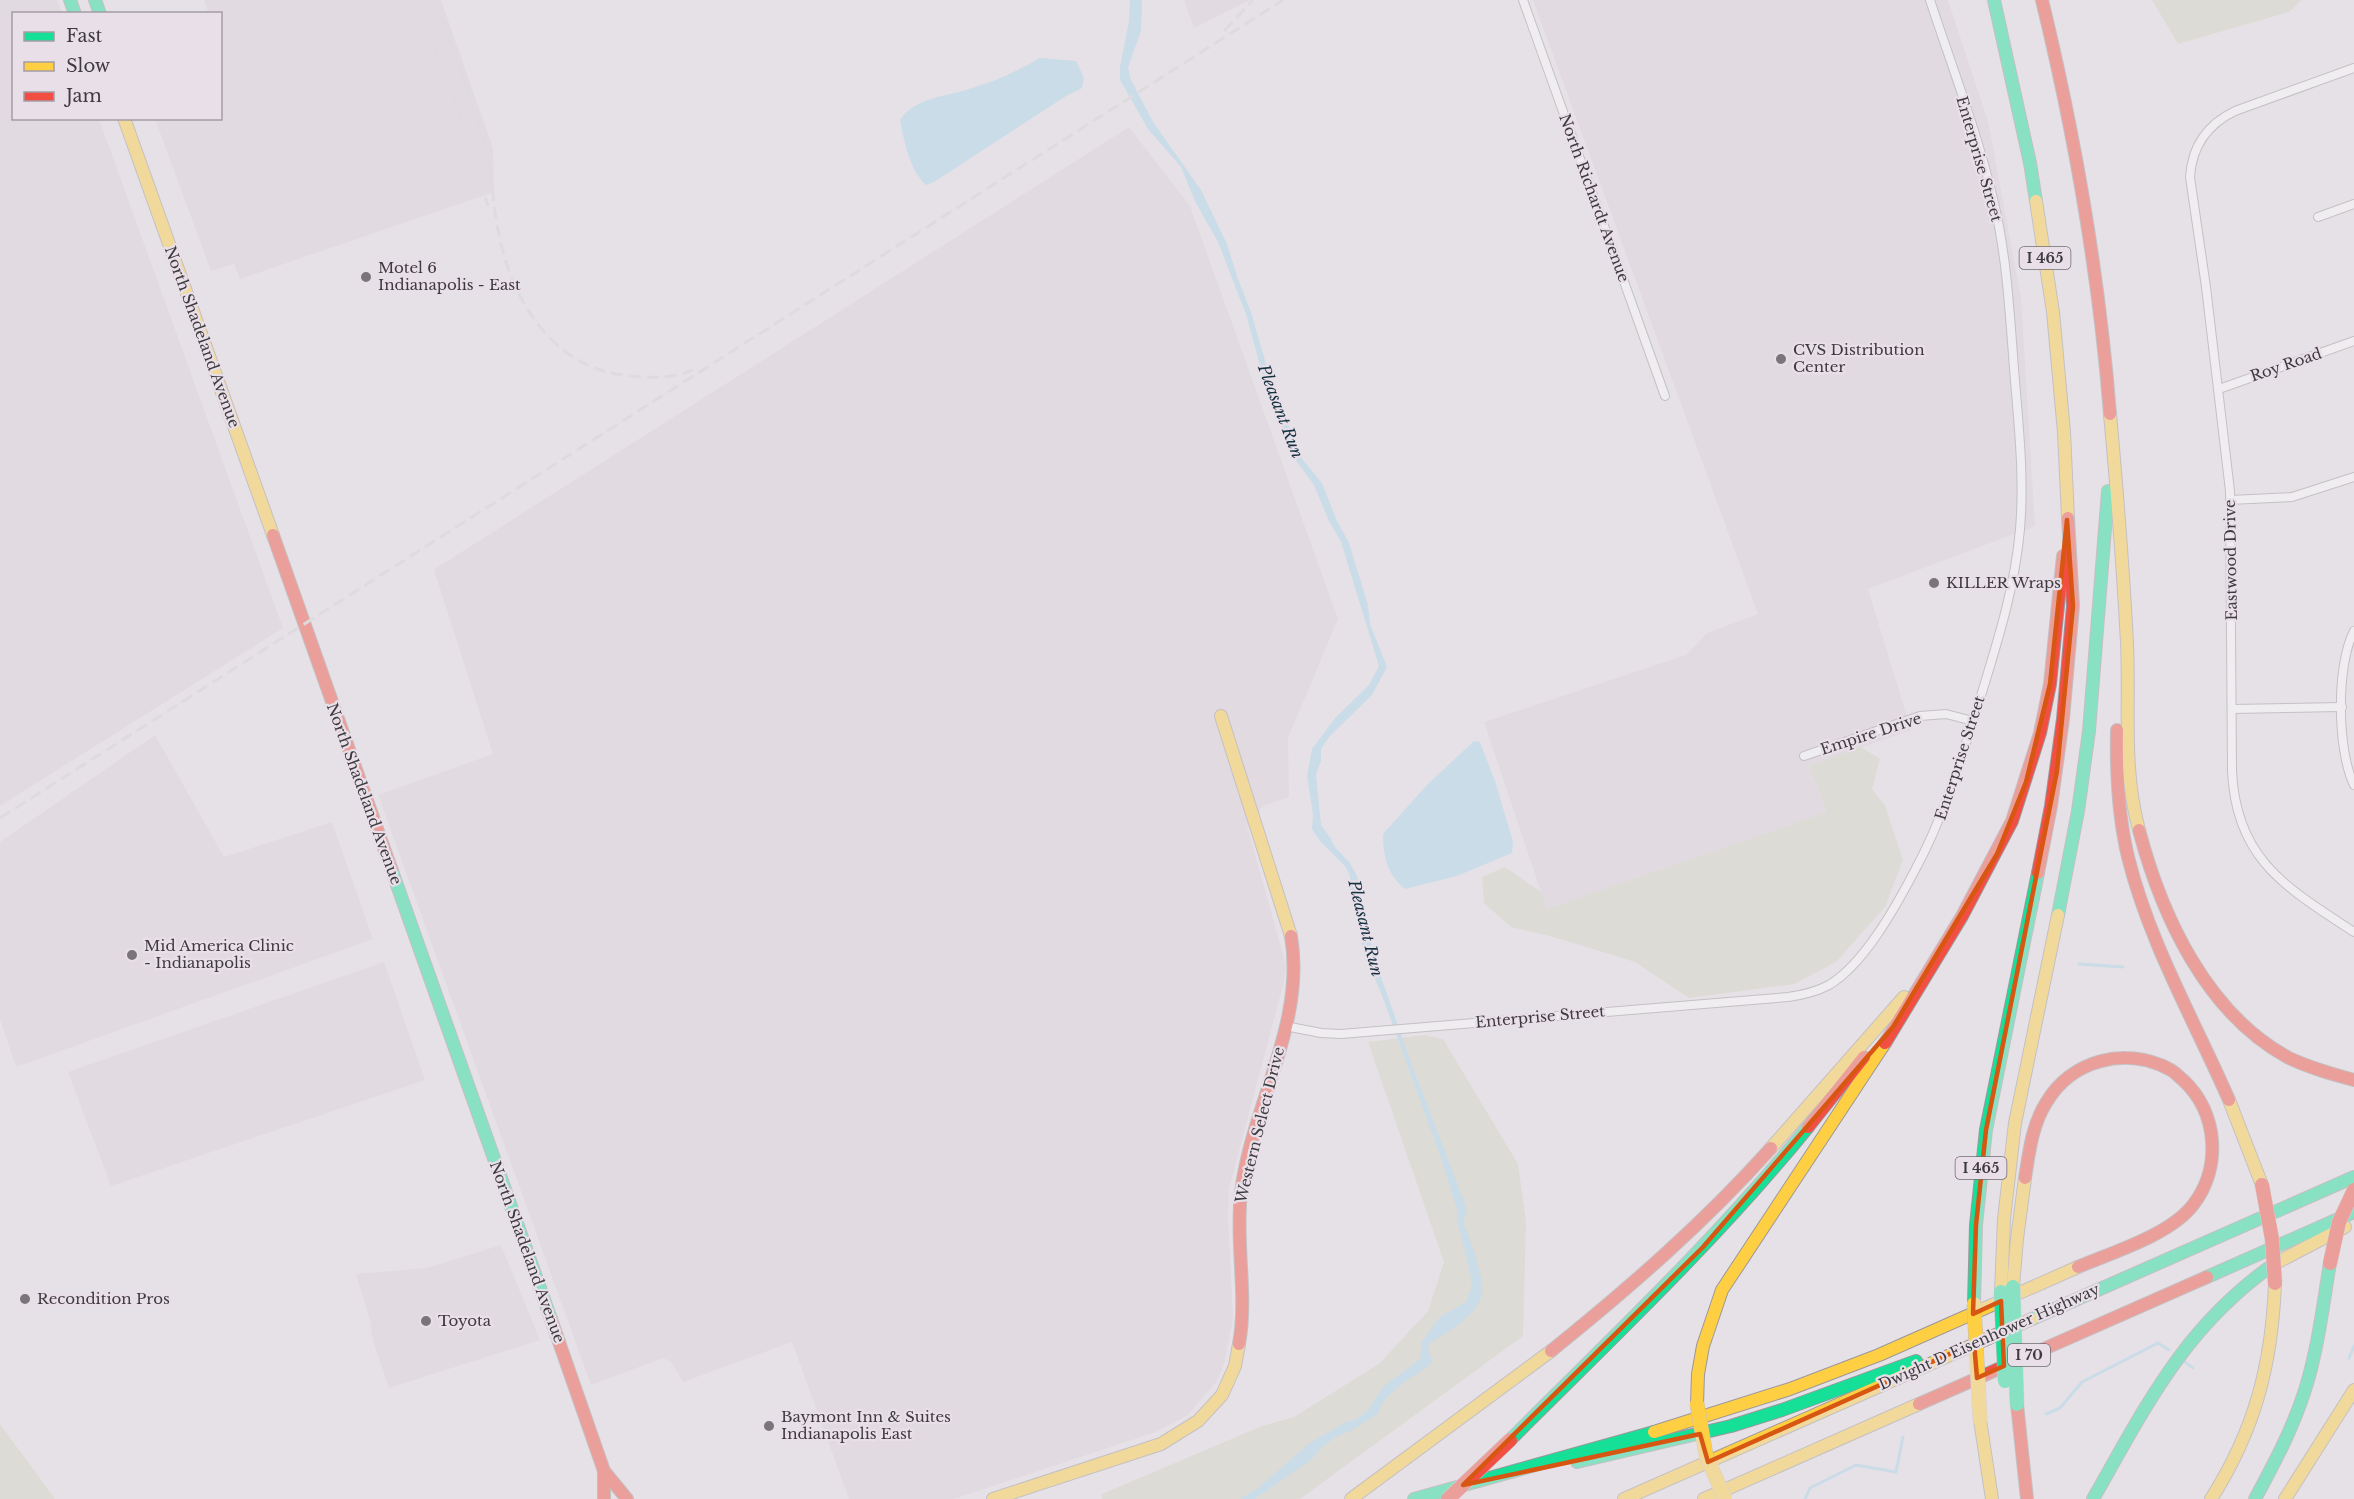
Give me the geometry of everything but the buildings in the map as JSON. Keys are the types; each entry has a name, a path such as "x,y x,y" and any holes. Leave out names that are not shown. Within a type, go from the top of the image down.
{"main road":[{"name":"I 465","path":"1992,1499 1980,1420 1976,1370 1974,1304 1976,1225 1986,1130 2042,858 2057,771 2064,719 2073,606 2064,432 2053,312 2028,152 1994,0"},
{"name":"I 465","path":"2020,1499 2012,1406 2007,1290 2008,1176 2016,1121 2072,847 2088,752 2096,681 2111,446 2102,328 2089,234 2065,101 2042,0"},
{"name":"North Shadeland Avenue","path":"125,120 604,1471 604,1499"},
{"path":"2111,446 2128,658 2127,745 2130,781 2143,846 2158,889 2172,919 2220,1002 2272,1047 2314,1069 2354,1080"},
{"path":"1725,1499 1706,1455 1698,1404 1697,1370 1705,1331 1722,1290 1872,1064 1962,916 2012,822 2040,733 2050,684 2067,520"},
{"path":"2121,562 2116,755 2119,805 2128,856 2144,910 2247,1142 2262,1185 2272,1239 2275,1282 2273,1332 2268,1367 2258,1403 2235,1460 2211,1499"},
{"name":"Western Select Drive","path":"993,1499 1161,1444 1193,1425 1210,1410 1225,1389 1236,1365 1243,1331 1239,1218 1241,1193 1285,1026 1294,978 1292,940 1221,716"},
{"path":"1351,1499 1529,1370 1645,1273 1752,1170 1926,972"},
{"path":"1448,1499 1617,1335 1710,1239 1777,1165 1864,1058 1893,1027"},
{"path":"1414,1499 1660,1429 1818,1379 1879,1356 2165,1229 2185,1215 2198,1200 2209,1180 2214,1160 2213,1132 2207,1114 2192,1088 2182,1078 2155,1063 2132,1057 2121,1057 2100,1060 2082,1067 2055,1089 2040,1114 2031,1145 2007,1290"},
{"name":"Dwight D Eisenhower Highway","path":"1624,1499 2354,1176"},
{"path":"2255,1499 2284,1444 2305,1389 2339,1222 2354,1190"},
{"name":"I 70","path":"1704,1499 2354,1212"},
{"path":"2093,1499 2162,1377 2202,1325 2232,1296 2280,1260 2354,1223"},
{"path":"1460,1486 1619,1453 1732,1425 1784,1409 1888,1369 1963,1348"},
{"path":"2285,1499 2354,1390"},
{"path":"2012,1406 2026,1499"},
{"name":"North Shadeland Avenue","path":"604,1471 627,1499"}],"street":[{"name":"North Richardt Avenue","path":"1523,0 1665,396"},
{"name":"Enterprise Street","path":"1285,1026 1332,1034 1788,997 1811,993 1831,984 1845,973 1863,953 1909,882 1949,797 2004,621 2016,565 2022,506 2021,456 2008,296 2000,230 1982,156 1930,0"},
{"name":"Eastwood Drive","path":"2354,68 2235,111 2211,126 2200,141 2192,162 2190,186 2206,287 2230,500 2234,789 2240,819 2267,867 2286,886 2354,932"},
{"path":"2318,217 2354,204"},
{"name":"Roy Road","path":"2218,389 2354,341"},
{"path":"2230,500 2292,497 2354,477"},
{"path":"2354,631 2343,663 2342,707 2344,752 2354,785"},
{"path":"2232,709 2342,707"},
{"name":"Empire Drive","path":"1804,756 1920,716 1946,714 1973,721"}],"highlighted area":[{"path":"2067,520 2073,606 2057,771 1986,1130 1976,1225 1973,1314 2001,1301 2004,1366 1977,1378 1974,1343 1708,1462 1700,1434 1463,1485 1703,1247 1893,1027 1997,854 2026,782 2050,684"}],"shaded area":[{"path":"0,0 57,0 62,12 12,12 12,120 99,120 283,628 0,806"},
{"path":"204,0 441,0 493,148 494,192 240,279 234,264 211,271 155,120 222,120 222,12 208,12"},
{"path":"1184,0 1250,0 1194,28"},
{"path":"1533,0 1948,0 1988,121 2021,298 2035,526 1868,589 1911,730 1809,766 1827,812 1547,910 1484,722 1686,655 1707,633 1758,614"},
{"path":"1129,127 1190,206 1338,619 1288,738 1289,797 1263,806 1247,826 1286,965 1284,981 1229,1189 1228,1215 1233,1318 1225,1361 1217,1381 1188,1415 1156,1432 954,1499 849,1499 792,1342 683,1382 671,1362 663,1358 591,1385 378,795 493,754 434,570"},
{"path":"155,735 224,857 332,822 373,939 16,1067 0,1019 0,842"},
{"path":"384,962 425,1080 111,1186 68,1072"},
{"path":"501,1245 540,1340 389,1388 373,1341 370,1320 356,1274 427,1268"}],"green space":[{"path":"2152,0 2302,0 2289,12 2178,44"},
{"path":"1861,747 1880,759 1872,789 1885,806 1903,860 1885,907 1836,962 1794,984 1689,998 1635,962 1550,936 1511,927 1484,903 1482,877 1505,867 1541,892 1547,909 1827,812 1809,766"},
{"path":"1425,1035 1443,1039 1518,1164 1526,1222 1523,1336 1300,1499 1102,1499 1102,1494 1262,1426 1294,1417 1380,1363 1428,1311 1444,1262 1368,1042"},
{"path":"0,1424 55,1499 0,1499"}],"water":[{"name":"Pleasant Run","path":"1130,0 1142,0 1141,31 1128,67 1130,78 1153,122 1201,190 1227,244 1251,312 1273,388 1303,460 1322,483 1336,519 1349,543 1368,605 1370,624 1387,667 1372,695 1330,736 1321,749 1321,761 1316,774 1321,825 1357,876 1374,957 1410,1060 1464,1201 1467,1211 1463,1221 1482,1281 1481,1298 1472,1312 1451,1330 1428,1344 1432,1363 1393,1392 1381,1406 1378,1414 1334,1438 1311,1460 1255,1499 1239,1499 1258,1488 1311,1442 1346,1422 1357,1419 1368,1410 1383,1387 1420,1359 1422,1342 1433,1326 1440,1317 1466,1302 1472,1286 1457,1221 1457,1210 1441,1158 1382,995 1364,954 1350,892 1350,876 1346,867 1321,842 1312,829 1313,815 1307,776 1312,749 1336,717 1369,685 1379,666 1341,542 1329,521 1314,485 1297,462 1289,445 1267,391 1246,314 1218,242 1195,201 1181,167 1148,129 1120,80"},
{"path":"1040,58 1076,61 1084,78 1082,88 926,185 916,172 906,146 900,120 906,113 930,99 999,79"},
{"path":"1474,741 1480,742 1496,784 1513,842 1512,853 1457,876 1405,889 1394,877 1387,864 1383,834 1426,786"}],"waterway":[{"path":"2079,964 2123,967"},
{"path":"2046,1414 2060,1408 2082,1382 2158,1343 2169,1350"},
{"path":"2349,1358 2354,1346"},
{"path":"2185,1362 2193,1368"},
{"path":"1805,1499 1810,1488 1856,1465 1896,1472 1903,1437"}],"railway":[{"path":"436,0 484,139 496,219 504,254 522,300 536,321 552,340 570,355 592,367 616,374 645,377 665,377 693,370"},
{"path":"1224,31 1253,0"},
{"path":"0,818 1283,0"},
{"path":"422,10 465,131 488,206"}],"traffic: fast":[{"path":"70,0 74,12"},
{"path":"95,0 99,12"},
{"path":"1994,0 2030,163 2036,201"},
{"path":"2058,915 2078,811 2089,731 2108,491"},
{"path":"392,871 551,1319"},
{"path":"1974,1304 1976,1225 1986,1130 2038,873"},
{"path":"1510,1440 1701,1248 1808,1127"},
{"path":"2032,1319 2354,1177"},
{"path":"2207,1277 2354,1212"},
{"path":"2255,1499 2289,1432 2305,1390 2317,1343 2330,1263"},
{"path":"2093,1499 2150,1400 2191,1342 2215,1314 2274,1264"},
{"path":"2013,1287 2017,1404"},
{"path":"2001,1292 2005,1381"},
{"path":"1577,1462 1731,1426 1782,1410 1916,1361"},
{"path":"1414,1499 1654,1432"}],"traffic: slow":[{"path":"125,120 273,535"},
{"path":"2036,201 2053,312 2064,432 2068,518"},
{"path":"2110,414 2127,643 2130,783 2139,830"},
{"path":"1221,716 1291,936"},
{"path":"2001,1292 2004,1219 2015,1123 2058,915"},
{"path":"1771,1148 1904,997"},
{"path":"1697,1404 1698,1374 1703,1346 1722,1290 1885,1043"},
{"path":"2229,1100 2262,1185"},
{"path":"2013,1287 2025,1178"},
{"path":"2274,1264 2345,1227"},
{"path":"1654,1432 1790,1389 1879,1355 2078,1267"},
{"path":"2211,1499 2239,1448 2258,1396 2270,1341 2275,1283"},
{"path":"1974,1304 1980,1420"},
{"path":"1624,1499 2032,1319"},
{"path":"993,1499 1161,1444 1198,1421 1222,1395 1235,1366 1239,1344"},
{"path":"1351,1499 1551,1351"},
{"path":"2285,1499 2354,1390"},
{"path":"1697,1404 1706,1455 1725,1499"},
{"path":"1704,1499 1919,1404"},
{"path":"1980,1420 1992,1499"}],"traffic: jam":[{"path":"2042,0 2065,102 2084,206 2099,309 2110,414"},
{"path":"2038,873 2051,806 2063,719 2073,606 2068,518"},
{"path":"273,535 392,871"},
{"path":"1885,1043 1962,916 2012,821 2040,733 2050,684 2063,556"},
{"path":"2117,730 2120,810 2128,857 2137,889 2173,980 2229,1100"},
{"path":"2139,830 2149,863 2175,929 2192,960 2234,1016 2260,1039 2289,1058 2354,1080"},
{"path":"1239,1344 1242,1307 1239,1231 1241,1193 1255,1129 1275,1065 1291,1001 1294,969 1291,936"},
{"path":"1808,1127 1864,1057"},
{"path":"2025,1178 2032,1139 2041,1112 2057,1088 2084,1067 2117,1058 2152,1062 2173,1071 2195,1093 2209,1124 2212,1158 2209,1174 2193,1205 2183,1216 2156,1234 2078,1267"},
{"path":"1551,1351 1665,1254 1746,1176 1771,1148"},
{"path":"2262,1185 2272,1239 2275,1283"},
{"path":"2330,1263 2339,1222 2354,1190"},
{"path":"1919,1404 2207,1277"},
{"path":"551,1319 604,1471 604,1499"},
{"path":"2017,1404 2027,1499"},
{"path":"1448,1499 1510,1440"},
{"path":"604,1471 627,1499"}],"place":[{"name":"Motel 6 Indianapolis - East","path":"366,277"},
{"name":"CVS Distribution Center","path":"1781,359"},
{"name":"KILLER Wraps","path":"1934,583"},
{"name":"Mid America Clinic - Indianapolis","path":"132,955"},
{"name":"Recondition Pros","path":"25,1299"},
{"name":"Toyota","path":"426,1321"},
{"name":"Baymont Inn & Suites Indianapolis East","path":"769,1426"}]}
